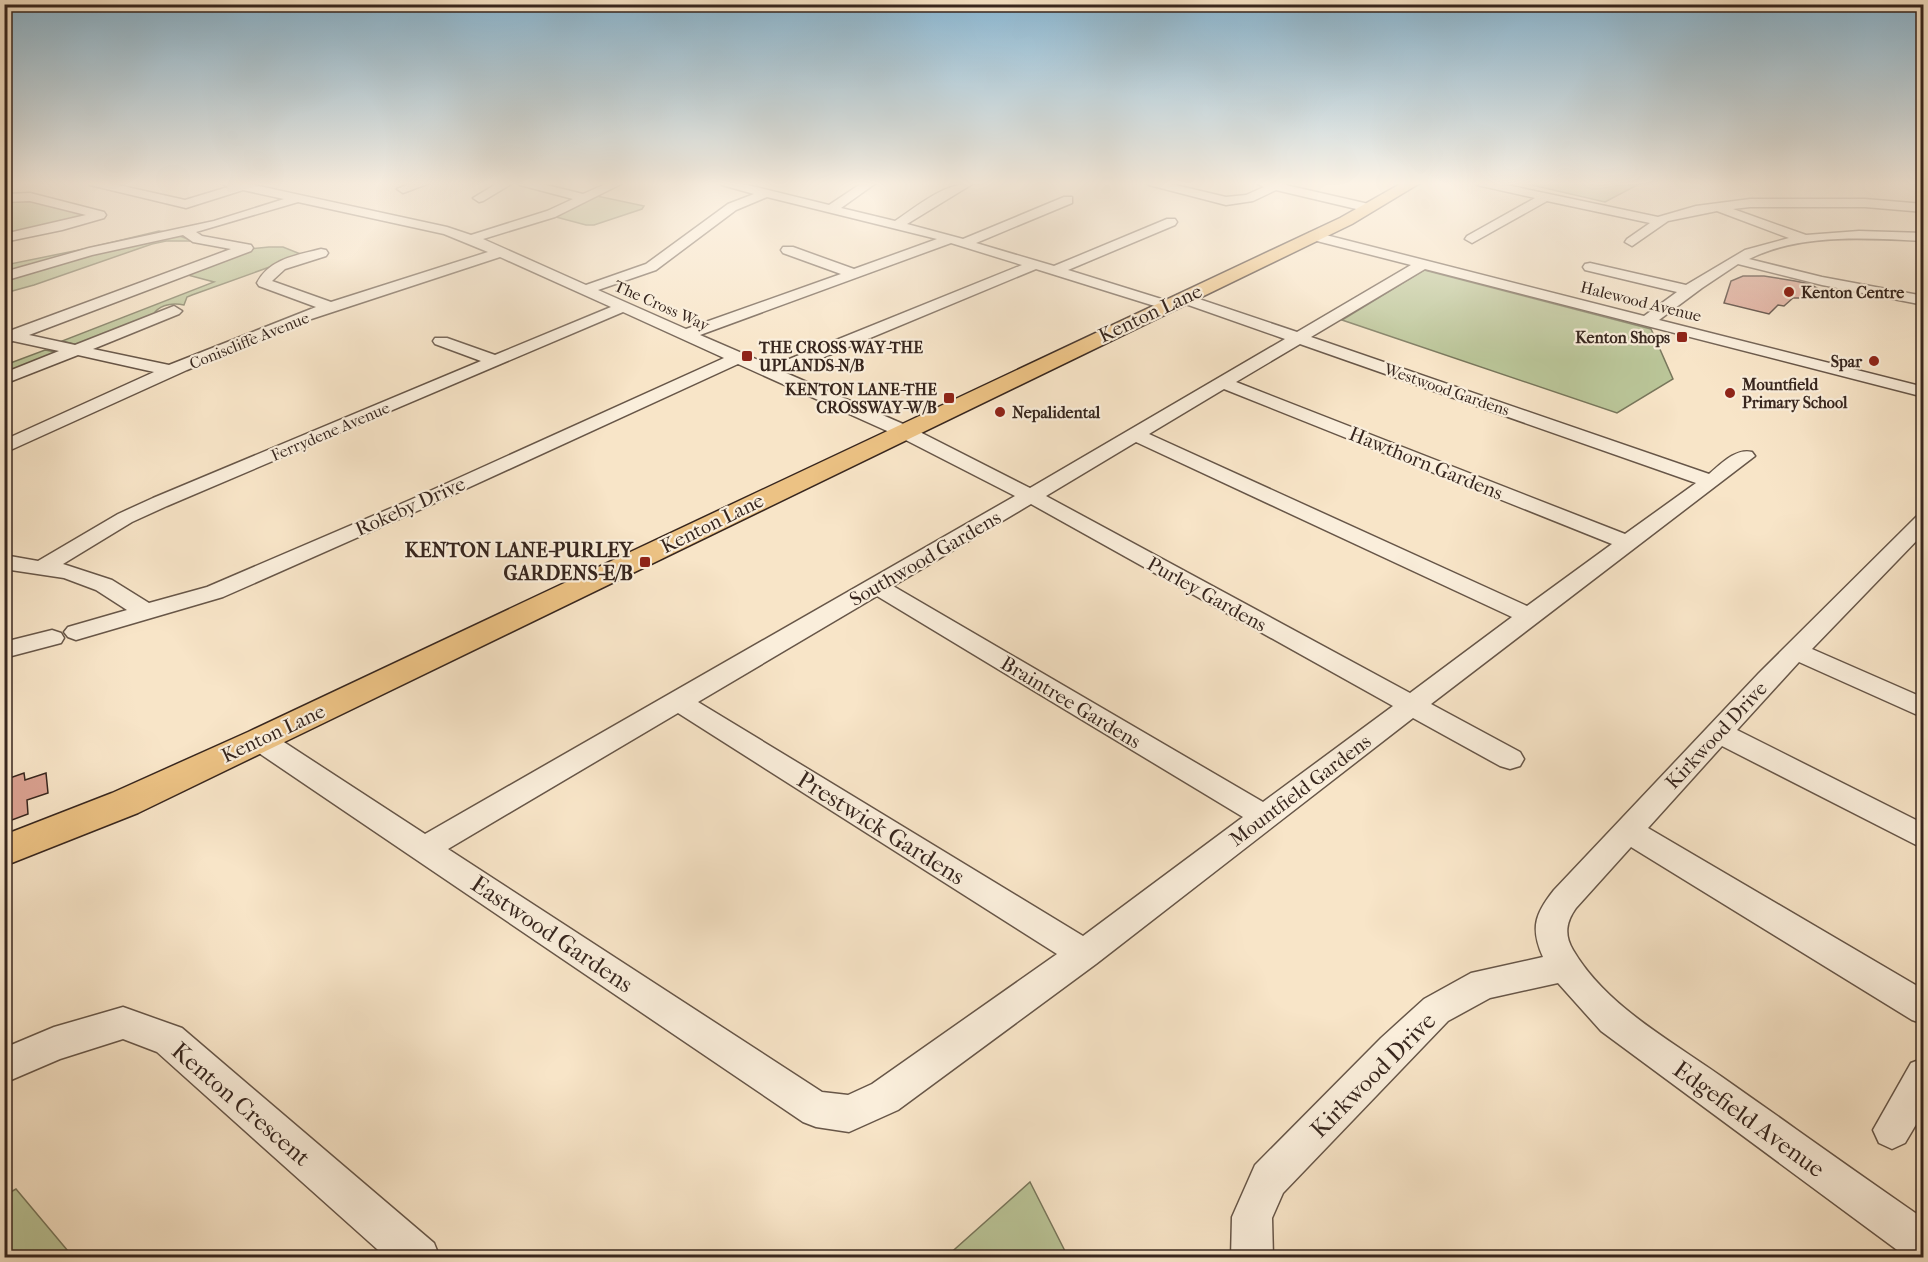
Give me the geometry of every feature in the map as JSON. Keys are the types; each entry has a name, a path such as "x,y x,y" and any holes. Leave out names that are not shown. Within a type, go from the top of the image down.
{"main road":[{"name":"Kenton Lane","path":"4,851 125,803 260,740 1301,242"}],"street":[{"path":"4,277 89,252 135,242"},
{"path":"8,337 246,248 213,242"},
{"name":"The Cross Way","path":"478,242 770,374 903,431"},
{"path":"585,290 651,267 685,242"},
{"path":"684,334 852,273 955,242"},
{"name":"Westwood Gardens","path":"961,242 1302,338 1711,481"},
{"path":"1056,270 1123,242"},
{"name":"Halewood Avenue","path":"1337,242 1923,392"},
{"path":"1646,321 1689,290 1737,260 1778,244 1793,242"},
{"path":"788,250 852,273"},
{"name":"Coniscliffe Avenue","path":"4,447 172,371 331,307 501,252"},
{"path":"321,253 271,272 264,283 331,307"},
{"path":"1737,260 1822,281 1923,301"},
{"path":"770,374 1037,264"},
{"name":"Southwood Gardens","path":"424,849 1302,338 1424,264"},
{"path":"1590,267 1689,290"},
{"name":"Ferrydene Avenue","path":"43,567 125,518 151,506 623,307"},
{"path":"4,379 174,311"},
{"path":"8,337 172,371"},
{"path":"441,341 496,361"},
{"name":"Rokeby Drive","path":"76,632 148,613 226,587 417,504 737,358"},
{"name":"Hawthorn Gardens","path":"1224,383 1628,543"},
{"name":"Purley Gardens","path":"903,431 1031,496 1510,759"},
{"path":"1135,435 1529,616"},
{"name":"Mountfield Gardens","path":"849,1114 885,1097 1084,954 1529,616 1745,456"},
{"name":"Kirkwood Drive","path":"1252,1257 1252,1217 1269,1179 1436,1010 1483,984 1573,977 1554,947 1552,918 1565,899 1718,732 1923,520"},
{"path":"4,562 69,572 104,585 148,613"},
{"name":"Braintree Gardens","path":"877,586 1265,817"},
{"path":"4,650 52,638"},
{"path":"1796,651 1923,709"},
{"name":"Prestwick Gardens","path":"679,702 1084,954"},
{"path":"1718,732 1923,838"},
{"name":"Eastwood Gardens","path":"260,740 816,1109 849,1114"},
{"path":"1628,830 1923,1009"},
{"name":"Edgefield Avenue","path":"1573,977 1613,1020 1923,1244"},
{"name":"Kenton Crescent","path":"4,1066 54,1044 123,1023 170,1040 419,1257"},
{"path":"1893,1130 1923,1075"}],"green space":[{"path":"114,242 127,242 5,273 5,265"},
{"path":"147,242 162,242 5,293 5,278 55,263"},
{"path":"283,247 303,255 187,297 184,305 165,306 155,312 157,316 78,345 62,341 214,282 180,273 249,249"},
{"path":"1424,270 1651,329 1673,379 1617,413 1342,320"},
{"path":"45,350 56,352 5,376 5,365"},
{"path":"1030,1182 1068,1257 946,1257"},
{"path":"16,1189 73,1257 5,1257 5,1195"}],"building":[{"name":"Kenton Centre","path":"1743,276 1764,276 1810,284 1834,298 1793,298 1784,306 1778,305 1769,314 1724,303 1731,281"},
{"path":"24,773 25,780 46,773 48,793 27,800 28,814 4,823 4,780"}],"place":[{"name":"Kenton Centre","path":"1789,292"},
{"name":"Kenton Shops","path":"1682,337"},
{"name":"THE CROSS WAY-THE UPLANDS-N/B","path":"747,356"},
{"name":"Spar","path":"1874,361"},
{"name":"Mountfield Primary School","path":"1730,393"},
{"name":"KENTON LANE-THE CROSSWAY-W/B","path":"949,398"},
{"name":"Nepalidental","path":"1000,412"},
{"name":"KENTON LANE-PURLEY GARDENS-E/B","path":"645,562"}]}
